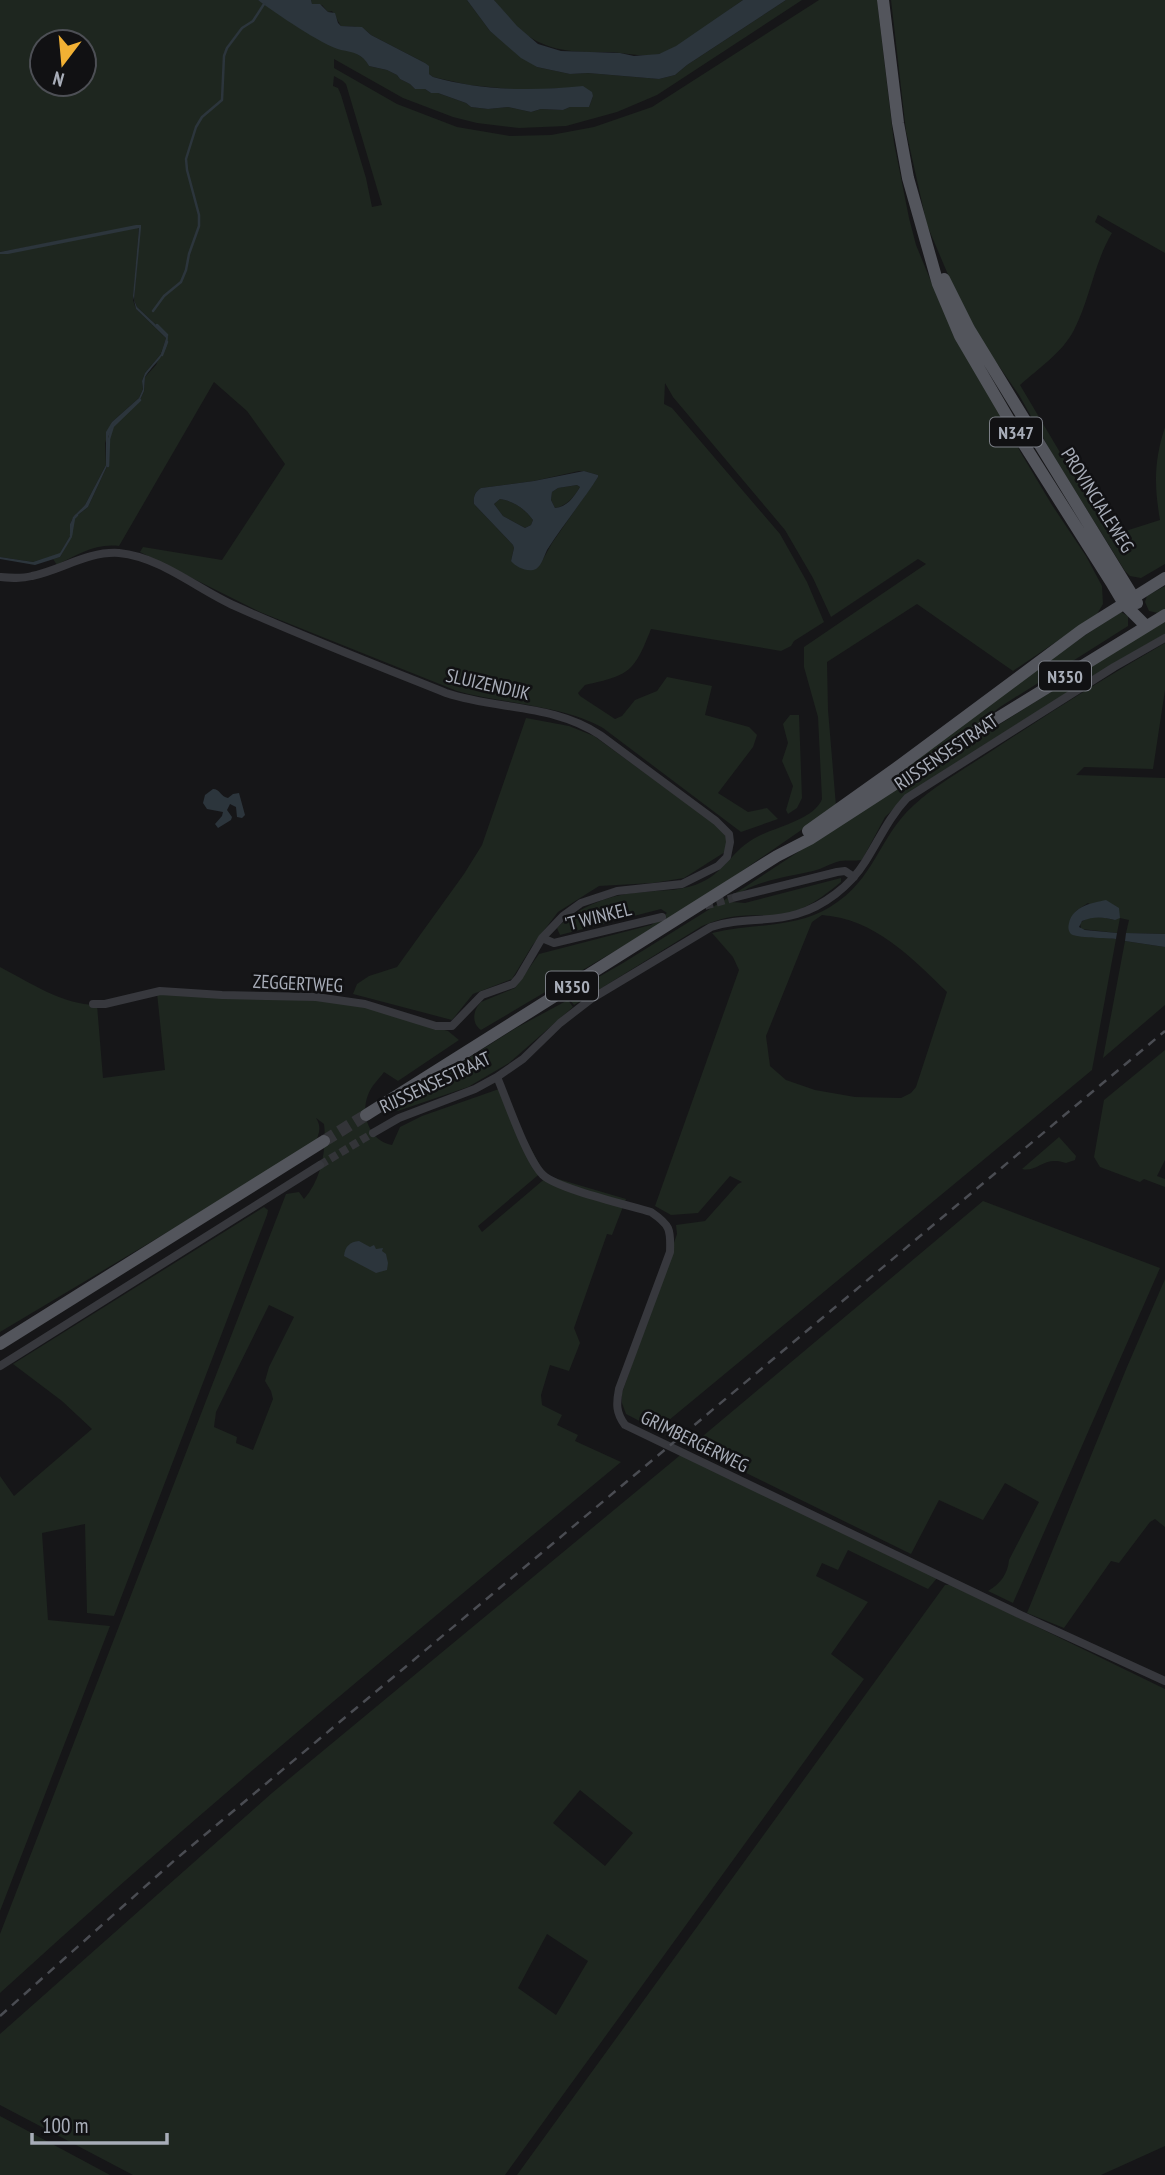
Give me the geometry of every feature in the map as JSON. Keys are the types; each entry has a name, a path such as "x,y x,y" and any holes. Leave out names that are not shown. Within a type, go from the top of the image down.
{"main road":[{"name":"PROVINCIALEWEG","path":"883,0 898,124 908,178 938,284 960,336 1018,435 1130,600"},
{"name":"RIJSSENSESTRAAT","path":"777,856 1082,630 1165,578"},
{"name":"N347","path":"1130,600 1146,626"},
{"name":"RIJSSENSESTRAAT","path":"366,1115 1165,615"},
{"path":"0,1344 324,1141"}],"street":[{"name":"SLUIZENDIJK","path":"0,577 32,576 103,554 121,554 144,560 176,573 234,606 446,693 475,702 552,714 580,723 716,821 729,834 728,853 718,866 682,884 624,890 590,899 571,910 542,938"},
{"name":"RIJSSENSESTRAAT","path":"373,1133 399,1118 475,1089 498,1077 523,1059 560,1023 590,999 699,933 724,922 770,920 803,912 826,901 854,877 889,819 907,798 1114,667 1165,638"},
{"path":"736,897 837,872 845,871 854,877"},
{"name":"'T WINKEL","path":"542,938 551,943 662,917"},
{"name":"ZEGGERTWEG","path":"93,1004 105,1004 160,991 316,997 357,1002 436,1026 449,1027 460,1020 472,1003 482,995 513,984 542,938"},
{"name":"GRIMBERGERWEG","path":"498,1077 532,1159 543,1176 559,1184 651,1212 664,1221 671,1233 670,1252 619,1389 617,1415 625,1425 1165,1681"},
{"path":"0,1366 320,1165"}],"shaded area":[{"path":"0,0 258,0 339,49 353,51 366,60 369,66 397,75 415,89 438,93 471,107 508,107 531,112 541,109 589,107 593,96 567,88 519,90 469,85 433,77 425,63 361,28 341,26 332,11 328,12 322,5 312,4 311,0 467,0 490,31 537,67 570,74 659,79 675,75 786,0 802,0 657,95 617,112 566,126 519,128 453,117 403,98 334,59 334,68 397,104 457,127 510,136 551,135 594,127 652,107 819,0 877,0 894,143 916,245 942,308 1021,453 1102,586 1103,604 1097,614 1013,671 917,604 827,662 836,806 654,928 481,1030 474,1020 478,1005 515,988 539,954 651,925 667,913 661,909 560,935 557,928 576,913 597,902 620,895 681,889 702,882 710,878 748,843 802,818 818,806 822,799 818,717 804,667 804,647 926,564 918,559 831,617 813,578 785,530 673,397 665,383 664,404 672,408 780,534 807,582 824,622 781,651 651,629 635,663 612,678 585,685 578,693 615,719 622,716 635,700 657,691 667,677 712,686 705,715 749,727 757,735 753,747 718,793 748,812 767,808 778,819 741,832 603,728 587,720 570,714 457,691 260,612 140,552 143,547 222,560 285,464 247,411 214,382 119,546 94,548 57,565 53,559 60,557 71,537 74,518 88,507 108,464 108,437 113,426 140,400 145,377 156,365 168,336 137,307 134,300 140,226 0,252","holes":["334,76 346,84 382,205 372,207 341,95 338,88 333,86","579,471 598,477 542,561 511,561 513,545 474,504 477,491 481,488 534,481"]},
{"path":"258,0 311,0 312,4 320,4 328,12 335,13 341,26 362,27 371,35 425,63 433,77 508,89 583,86 592,92 593,96 589,107 570,107 563,110 541,109 531,112 508,107 471,107 438,93 415,89 387,70 369,66 361,56 322,42"},
{"path":"467,0 494,0 517,26 538,44 561,51 634,56 659,54 676,46 743,0 786,0 675,75 659,79 570,74 537,67 521,58 490,31"},
{"path":"494,0 743,0 683,43 662,53 646,55 571,51 545,45 523,32"},
{"path":"891,0 1165,0 1165,253 1098,215 1095,222 1112,233 1074,330 1050,360 1020,385 1110,533 1116,534 1160,520 1156,473 1165,427 1165,564 1141,578 1130,576 1125,571 1019,395 980,339 952,284 927,225 906,131"},
{"path":"141,225 141,228 134,300 137,307 168,336 166,348 145,377 140,400 114,426 108,437 108,464 88,507 74,518 72,537 60,557 35,565 0,559 33,562 60,553 70,536 70,524 74,516 85,505 106,465 106,432 112,422 139,398 145,373 161,354 166,338 136,309 133,296 139,228 8,254 0,252"},
{"path":"139,227 133,300 136,309 166,338 161,354 145,373 139,398 112,422 105,443 106,465 85,505 74,516 70,524 70,536 60,554 33,562 0,557 0,254"},
{"path":"584,471 598,475 547,550 540,565 536,569 526,570 511,561 513,545 474,504 474,499 481,488","holes":["577,485 580,487 570,501 555,508 551,500 552,492 558,488","500,499 523,509 533,520 531,525 525,528 503,516 494,504"]},
{"path":"577,485 580,487 573,498 555,508 551,500 552,492 558,488"},
{"path":"500,499 523,509 533,520 531,525 525,528 503,516 494,504"},
{"path":"1165,586 1165,610 1158,613 1149,611 1145,602 1147,596"},
{"path":"1121,612 1128,616 1128,626 794,843 1084,636"},
{"path":"1165,620 1165,634 1114,663 915,789 885,817 862,860 840,861 757,885 746,889 732,902 745,903 841,878 841,882 814,902 784,914 734,917 707,924 574,1005 569,999 590,982 745,887 880,798"},
{"path":"1165,643 1165,690 1153,769 1084,767 1076,775 1165,778 1165,934 1126,933 1129,920 1120,918 1117,933 1081,929 1080,923 1088,918 1115,920 1088,903 1076,911 1069,926 1098,937 1116,939 1092,1070 657,1430 626,1414 622,1393 677,1234 676,1225 705,1221 742,1182 730,1176 698,1213 671,1215 655,1206 739,970 733,957 712,933 802,919 830,907 857,884 892,830 923,797 1035,722","holes":["822,915 859,924 891,942 947,992 916,1087 901,1098 855,1097 815,1090 786,1080 770,1066 766,1036 812,922"]},
{"path":"790,715 799,715 802,798 797,808 788,814 786,810 793,786 782,761 788,743 783,724"},
{"path":"526,718 569,726 594,736 721,828 727,838 725,852 684,878 599,886 558,912 532,946 512,979 473,994 452,1020 353,994 357,984 369,976 397,967 464,874 482,845"},
{"path":"213,789 228,798 239,793 245,815 242,818 237,817 236,807 230,804 227,810 231,820 218,828 215,824 223,812 207,809 203,803 205,795"},
{"path":"1106,900 1119,908 1120,918 1091,918 1082,921 1079,927 1117,933 1116,939 1071,934 1069,924 1074,913 1084,906"},
{"path":"1126,933 1165,934 1165,947 1125,941"},
{"path":"1125,941 1165,947 1165,1005 1103,1058"},
{"path":"0,967 59,997 97,1005 103,1078 165,1070 157,993 356,1004 448,1031 459,1040 398,1081 384,1072 371,1089 366,1103 366,1119 378,1138 392,1145 400,1127 422,1116 499,1089 543,1171 478,1226 482,1232 548,1176 626,1199 612,1235 607,1234 574,1328 580,1343 569,1371 550,1365 541,1395 542,1405 562,1415 557,1425 578,1435 575,1441 621,1462 229,1790 0,1993 0,1934 286,1194 299,1192 304,1199 319,1174 325,1144 324,1124 316,1118 319,1134 315,1144 0,1332","holes":["269,1305 294,1317 269,1367 265,1381 273,1399 253,1450 236,1443 237,1437 214,1427 216,1412"]},
{"path":"568,1000 573,1007 509,1063 468,1087 395,1110 459,1064 516,1028"},
{"path":"1165,1050 1165,1160 1157,1176 1165,1179 1165,1187 1144,1179 1140,1182 1100,1167 1094,1157 1104,1100"},
{"path":"1059,1137 1076,1156 1075,1160 1066,1163 1046,1162 1032,1169 1022,1169"},
{"path":"983,1201 1160,1268 1013,1603 988,1591 1000,1582 1005,1574 1009,1560 1039,1502 1005,1483 983,1520 939,1500 911,1554 691,1446"},
{"path":"264,1207 268,1210 267,1215 114,1616 87,1613 85,1524 42,1533 48,1620 110,1626 0,1911 0,1476 14,1496 92,1429 62,1401 13,1364"},
{"path":"359,1241 370,1247 374,1245 376,1249 383,1248 388,1263 387,1270 376,1273 344,1256 348,1245"},
{"path":"1165,1279 1165,1527 1155,1519 1150,1522 1119,1563 1111,1561 1064,1628 1027,1613"},
{"path":"684,1452 937,1578 928,1589 848,1550 838,1570 822,1563 816,1576 868,1602 831,1654 864,1679 505,2175 133,2175 0,2105 0,2034 272,1793","holes":["580,1790 633,1833 605,1866 553,1823","547,1934 588,1961 556,2015 518,1988"]},
{"path":"945,1585 951,1585 1165,1689 1165,2146 1101,2175 517,2175"},
{"path":"0,2116 110,2175 0,2175"}],"waterway":[{"path":"153,311 164,296 181,282 199,226 186,159 196,127 202,117 222,100 224,56 227,48 242,28 253,21 264,4"},
{"path":"157,325 167,335"},
{"path":"162,355 167,342"},
{"path":"108,466 109,439 113,426 140,400"},
{"path":"71,535 77,515"}],"tunnel":[{"path":"705,906 736,897"},
{"path":"324,1141 366,1115"},
{"path":"320,1165 373,1133"}],"railway":[{"path":"0,2016 176,1859 1165,1031"}]}
